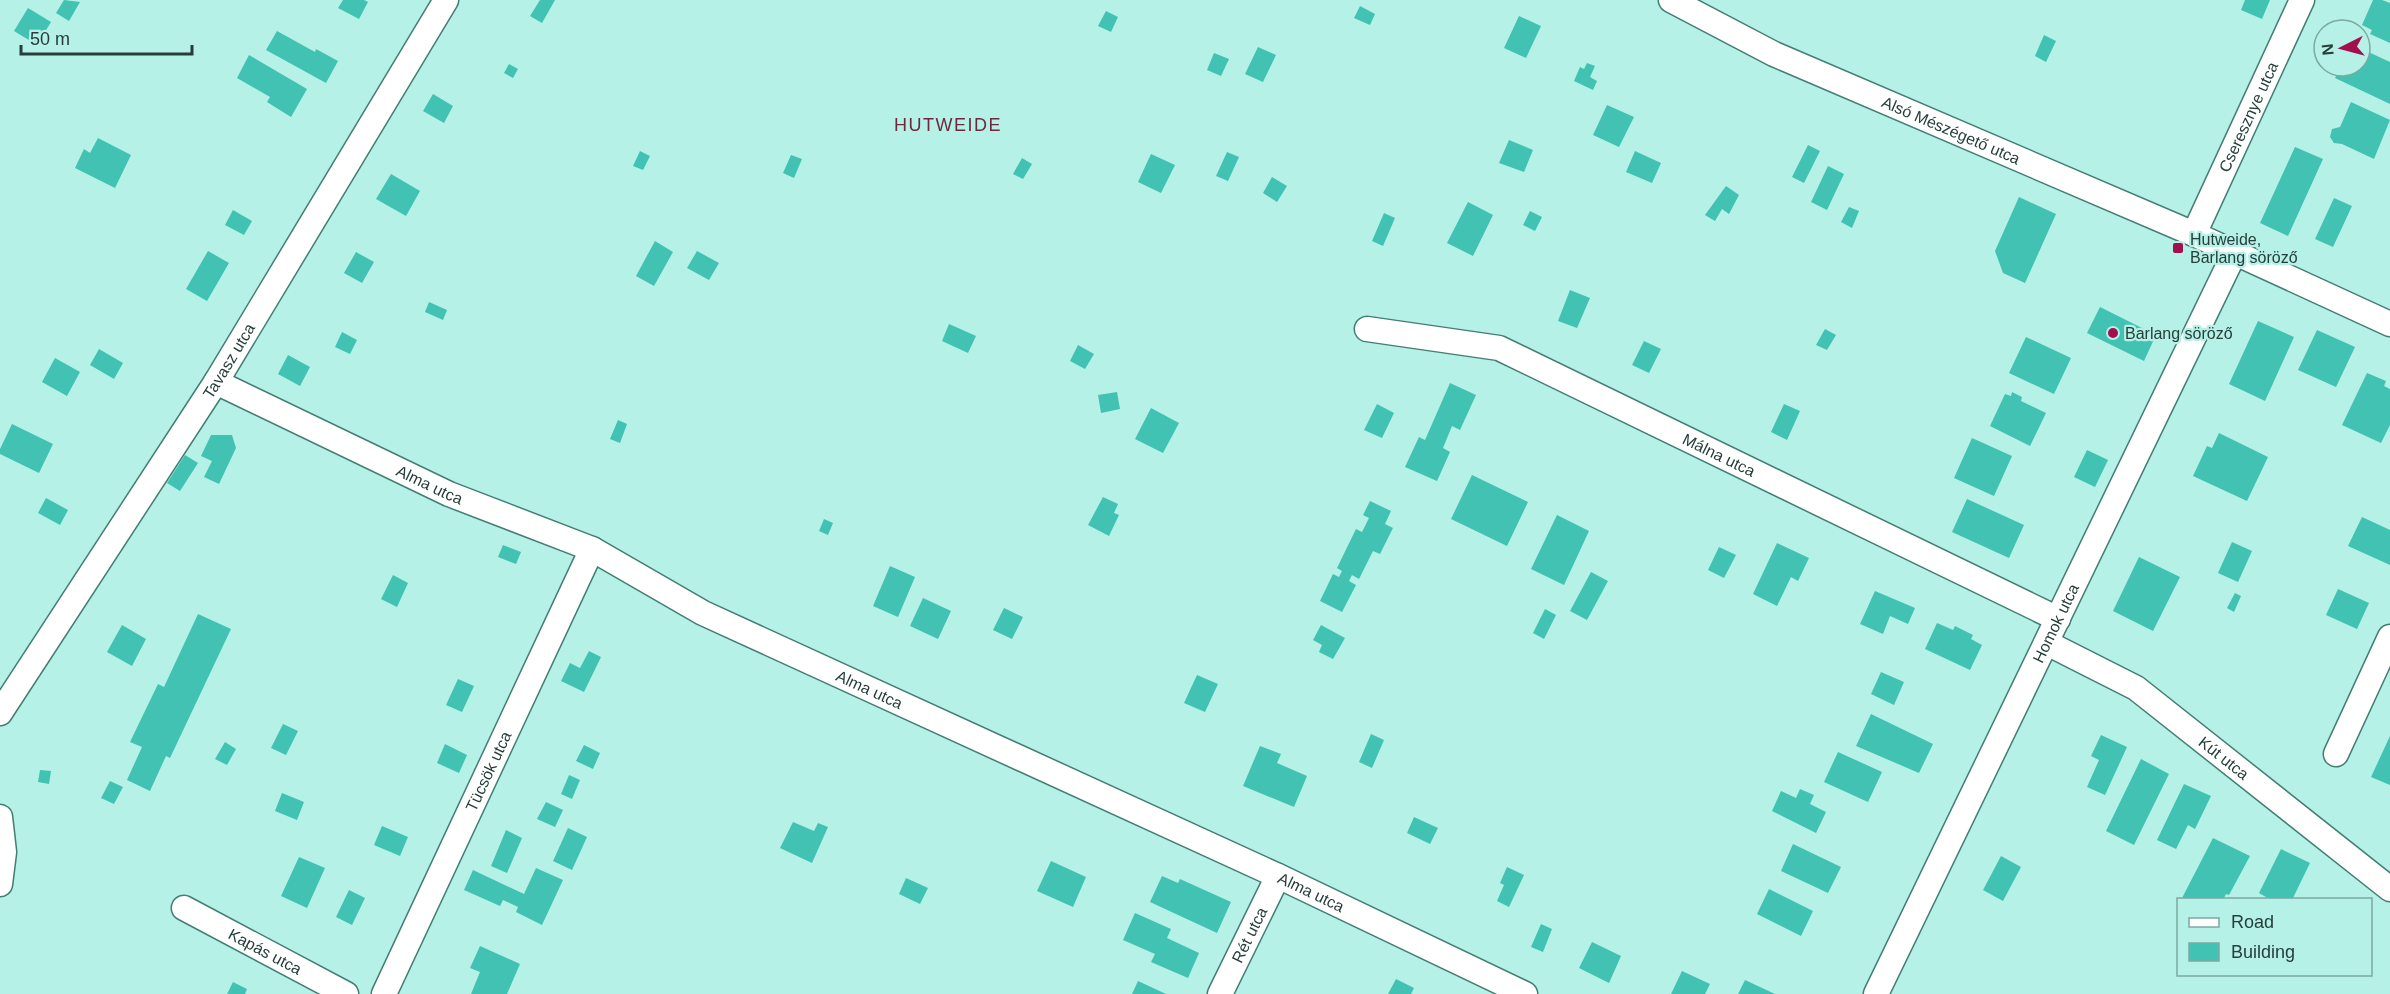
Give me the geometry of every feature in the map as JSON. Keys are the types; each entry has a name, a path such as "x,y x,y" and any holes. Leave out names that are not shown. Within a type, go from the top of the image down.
{"street":[{"name":"Tavasz utca","path":"0,713 216,382 446,0"},
{"name":"Alsó Mészégető utca","path":"1671,0 1774,54 2194,234 2390,324"},
{"name":"Cseresznye utca","path":"2194,234 2302,0"},
{"name":"Homok utca","path":"1876,994 2235,252"},
{"name":"Málna utca","path":"1367,329 1499,348 2058,619"},
{"name":"Alma utca","path":"216,382 449,494 592,549 703,613 1278,876 1525,994"},
{"name":"Tücsök utca","path":"384,994 592,549"},
{"path":"2336,754 2390,637"},
{"name":"Kút utca","path":"2047,643 2136,688 2390,889"},
{"path":"0,817 4,852 0,884"},
{"name":"Rét utca","path":"1221,994 1278,876"},
{"name":"Kapás utca","path":"184,908 346,994"}],"building":[{"path":"64,0 80,2 69,21 56,13"},
{"path":"343,0 368,2 359,19 338,8"},
{"path":"540,0 555,0 542,23 530,16"},
{"path":"2245,0 2270,0 2262,19 2241,10"},
{"path":"2373,0 2390,3 2390,43 2372,35 2372,18 2365,18"},
{"path":"1360,6 1375,14 1370,25 1354,18"},
{"path":"28,8 51,22 37,45 14,31"},
{"path":"1106,11 1118,17 1111,32 1098,26"},
{"path":"1519,16 1541,26 1526,58 1504,48"},
{"path":"277,31 315,52 316,49 338,61 326,83 266,50"},
{"path":"2044,35 2056,41 2046,62 2035,56"},
{"path":"1258,47 1276,55 1263,82 1245,74"},
{"path":"1214,53 1229,59 1221,76 1207,70"},
{"path":"2372,54 2390,62 2390,104 2335,78 2372,78"},
{"path":"249,55 307,89 291,117 267,102 270,97 237,78"},
{"path":"1587,63 1595,66 1590,77 1597,81 1593,90 1574,81 1580,67 1584,69"},
{"path":"509,64 518,69 513,78 504,73"},
{"path":"433,94 453,106 444,123 423,111"},
{"path":"2351,102 2390,120 2374,159 2342,144 2334,143 2330,137 2332,129 2340,127"},
{"path":"1607,105 1634,117 1619,147 1593,135"},
{"path":"98,138 131,155 115,188 75,168 84,149 90,153"},
{"path":"1509,140 1533,150 1524,172 1499,163"},
{"path":"1808,145 1820,151 1804,183 1792,177"},
{"path":"2295,147 2323,159 2288,236 2260,223"},
{"path":"640,151 650,156 643,170 633,166"},
{"path":"1635,151 1661,163 1652,183 1626,172"},
{"path":"1227,152 1239,157 1228,181 1216,176"},
{"path":"1151,154 1175,165 1161,193 1138,182"},
{"path":"791,155 802,159 794,178 783,173"},
{"path":"1022,158 1032,164 1023,179 1013,174"},
{"path":"1828,166 1844,174 1827,210 1811,202"},
{"path":"391,174 420,191 406,216 376,199"},
{"path":"1272,177 1287,186 1277,202 1263,193"},
{"path":"1726,186 1739,195 1729,214 1722,209 1715,221 1705,215"},
{"path":"2019,197 2056,214 2025,283 2003,273 1995,251"},
{"path":"2334,198 2352,206 2333,247 2315,239"},
{"path":"1468,202 1493,215 1473,256 1447,243"},
{"path":"1849,207 1859,211 1852,228 1841,222"},
{"path":"233,210 252,221 244,235 225,225"},
{"path":"1530,211 1542,217 1535,231 1523,225"},
{"path":"1384,213 1395,218 1383,246 1372,241"},
{"path":"655,241 673,252 654,286 636,276"},
{"path":"208,251 229,263 207,301 186,289"},
{"path":"697,251 719,263 709,280 687,268"},
{"path":"356,252 374,262 362,283 344,273"},
{"path":"1570,290 1590,298 1577,328 1558,321"},
{"path":"429,302 447,310 443,320 425,312"},
{"path":"2100,307 2156,335 2144,361 2087,333"},
{"path":"2258,321 2294,337 2265,401 2229,384"},
{"path":"949,324 976,336 968,353 942,341"},
{"path":"1825,329 1836,335 1827,350 1816,345"},
{"path":"2317,330 2355,347 2336,387 2298,370"},
{"path":"342,332 357,340 350,354 335,347"},
{"path":"2026,337 2071,358 2054,394 2009,373"},
{"path":"1644,341 1661,349 1649,373 1632,365"},
{"path":"1078,345 1094,354 1085,369 1070,361"},
{"path":"99,349 123,363 114,379 90,365"},
{"path":"288,355 310,367 300,386 278,374"},
{"path":"55,358 80,372 67,396 42,382"},
{"path":"2367,373 2386,381 2384,386 2390,389 2390,425 2381,443 2342,425"},
{"path":"1450,383 1476,395 1460,430 1452,426 1443,448 1450,452 1437,481 1405,467 1419,437 1425,440"},
{"path":"1117,392 1120,409 1101,413 1098,395"},
{"path":"2012,392 2022,397 2021,401 2046,413 2030,446 1990,426 2005,394 2011,396"},
{"path":"1377,404 1394,413 1382,438 1364,430"},
{"path":"1784,404 1800,411 1787,440 1771,432"},
{"path":"1151,408 1179,423 1163,453 1135,439"},
{"path":"618,420 627,424 620,443 610,439"},
{"path":"12,424 53,444 39,473 0,454 0,449"},
{"path":"2219,433 2268,457 2247,501 2193,476 2207,446 2212,448"},
{"path":"211,435 232,435 236,448 219,484 204,477 212,461 201,456"},
{"path":"1972,438 2012,456 1994,496 1954,478"},
{"path":"2087,450 2108,460 2095,487 2074,477"},
{"path":"185,455 198,463 180,491 167,483"},
{"path":"1472,475 1528,502 1507,546 1451,519"},
{"path":"1103,497 1118,504 1114,513 1119,515 1109,536 1088,525"},
{"path":"46,498 68,510 60,525 38,513"},
{"path":"1967,499 2024,525 2009,558 1952,532"},
{"path":"1370,501 1391,511 1385,524 1393,528 1380,554 1373,551 1359,579 1352,575 1349,581 1356,585 1342,612 1320,601 1333,574 1339,577 1342,571 1337,568 1356,529 1362,532 1369,518 1363,515"},
{"path":"1557,515 1589,531 1564,585 1531,569"},
{"path":"2362,517 2390,530 2390,565 2348,546"},
{"path":"824,519 833,523 828,535 819,531"},
{"path":"2232,542 2252,551 2238,582 2218,573"},
{"path":"1777,543 1809,558 1798,581 1791,577 1777,606 1753,594"},
{"path":"503,545 521,552 516,564 498,557"},
{"path":"1719,547 1736,555 1724,578 1708,570"},
{"path":"2139,557 2180,577 2153,631 2113,611"},
{"path":"890,566 915,577 898,617 873,606"},
{"path":"1591,572 1608,581 1587,620 1570,611"},
{"path":"393,575 408,583 397,607 381,599"},
{"path":"2338,589 2369,603 2357,629 2326,615"},
{"path":"1875,591 1915,608 1908,624 1890,616 1883,634 1860,624"},
{"path":"2235,593 2241,596 2234,612 2227,608"},
{"path":"923,598 951,611 938,639 910,626"},
{"path":"1004,608 1023,617 1012,639 993,630"},
{"path":"1545,609 1556,615 1544,639 1533,633"},
{"path":"198,614 231,629 170,758 166,756 150,791 127,780 142,747 130,742 158,684 164,687"},
{"path":"1937,623 1953,630 1955,626 1973,635 1971,639 1982,645 1970,670 1925,649"},
{"path":"122,625 146,639 132,666 107,652"},
{"path":"1321,625 1345,638 1333,659 1319,652 1322,645 1313,640"},
{"path":"589,651 601,657 584,692 561,681 570,663 580,668"},
{"path":"1881,672 1904,682 1894,705 1871,694"},
{"path":"1197,675 1218,684 1205,712 1184,703"},
{"path":"458,679 474,686 462,712 446,705"},
{"path":"1871,714 1933,744 1919,773 1856,746"},
{"path":"283,724 298,731 286,755 271,748"},
{"path":"1371,734 1384,740 1372,768 1359,762"},
{"path":"2101,735 2127,747 2105,795 2087,787 2099,760 2091,756"},
{"path":"2390,736 2390,785 2371,777"},
{"path":"225,742 236,749 227,765 215,759"},
{"path":"445,744 467,755 459,773 437,763"},
{"path":"584,745 600,753 593,769 576,761"},
{"path":"1260,746 1281,754 1277,763 1307,776 1294,807 1243,786"},
{"path":"1838,752 1882,772 1868,802 1824,782"},
{"path":"2141,759 2169,774 2134,845 2106,831"},
{"path":"40,770 51,771 49,784 38,782"},
{"path":"569,775 580,780 572,799 561,794"},
{"path":"110,781 123,787 114,804 101,798"},
{"path":"2184,784 2211,796 2195,829 2188,825 2176,849 2157,840"},
{"path":"1800,789 1814,795 1810,804 1826,812 1816,833 1772,811 1781,791 1796,798"},
{"path":"282,793 304,802 297,820 275,811"},
{"path":"546,802 563,810 555,827 537,819"},
{"path":"1414,817 1438,828 1430,844 1407,833"},
{"path":"793,822 814,831 818,823 828,827 812,863 780,848"},
{"path":"382,826 408,837 400,856 374,845"},
{"path":"568,828 587,837 572,870 553,861"},
{"path":"506,830 522,838 507,873 491,866"},
{"path":"2213,838 2250,856 2229,895 2226,894 2224,898 2182,898"},
{"path":"1793,844 1841,867 1828,893 1781,871"},
{"path":"2281,849 2310,863 2293,898 2268,898 2259,893"},
{"path":"2001,856 2021,867 2003,901 1983,890"},
{"path":"299,857 325,868 307,908 281,896"},
{"path":"1051,861 1086,877 1073,907 1037,891"},
{"path":"1507,867 1524,875 1509,907 1497,901 1504,885 1500,883"},
{"path":"536,868 563,880 542,925 516,912 518,907 503,900 500,906 464,890 473,870 524,894"},
{"path":"1162,876 1178,883 1180,879 1231,902 1217,933 1150,902"},
{"path":"906,878 928,888 920,904 899,894"},
{"path":"1769,889 1813,911 1801,936 1757,914"},
{"path":"349,890 365,898 352,925 336,917"},
{"path":"1135,913 1171,929 1167,938 1199,953 1188,978 1151,962 1155,954 1123,940"},
{"path":"1541,924 1552,929 1543,952 1531,947"},
{"path":"1592,942 1621,956 1609,983 1579,968"},
{"path":"480,946 520,964 507,994 471,994 480,972 470,968"},
{"path":"1682,971 1710,984 1705,994 1671,994"},
{"path":"1396,979 1414,988 1411,994 1388,994"},
{"path":"1745,980 1775,994 1738,994"},
{"path":"1138,981 1166,994 1132,994"},
{"path":"233,982 247,989 245,994 227,994"}],"place":[{"name":"Hutweide, Barlang söröző","path":"2178,248"},
{"name":"Barlang söröző","path":"2113,333"}],"district":[{"name":"HUTWEIDE","path":"948,125"}]}
